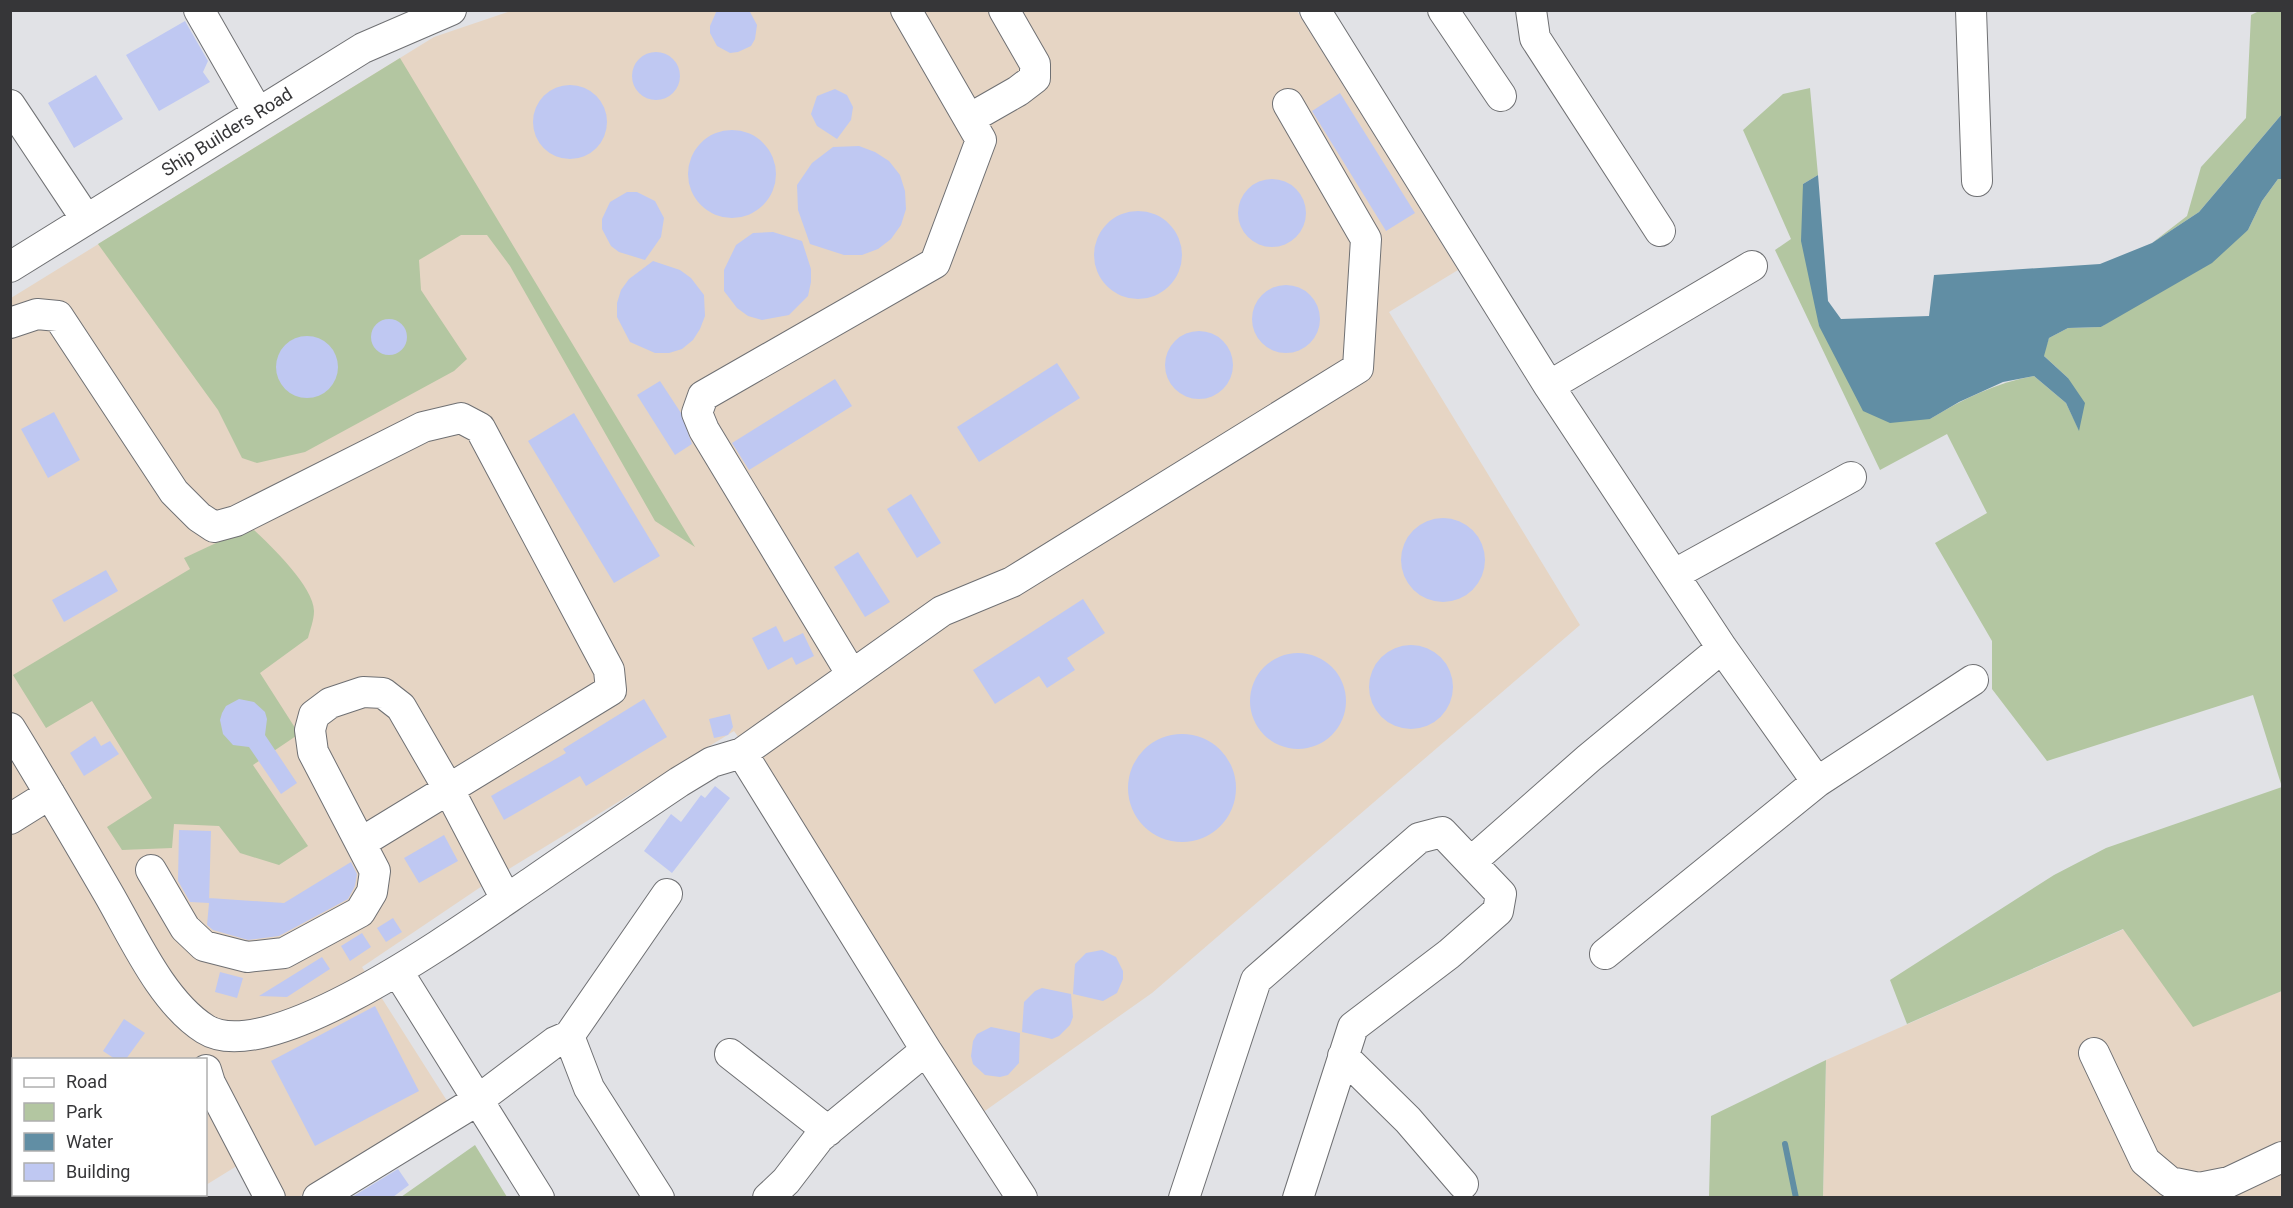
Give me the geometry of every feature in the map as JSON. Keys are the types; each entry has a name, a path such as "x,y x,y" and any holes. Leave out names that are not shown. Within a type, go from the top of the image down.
{"street":[{"path":"199,10 258,113"},
{"name":"Ship Builders Road","path":"10,267 363,48 451,10"},
{"path":"852,675 704,430 697,413 703,396 935,263 981,140 906,10"},
{"path":"969,119 1018,91 1035,78 1035,64 1004,10"},
{"path":"1443,10 1501,96"},
{"path":"1531,10 1535,38 1660,231"},
{"path":"1971,10 1977,181"},
{"path":"1318,11 1549,386 1722,648 1817,782"},
{"path":"10,728 150,965 177,1005 206,1029 219,1035 242,1036 273,1030 322,1011 398,972 679,782 712,762 742,753 942,611 1012,582 1358,368 1366,239 1288,104"},
{"path":"10,105 86,219"},
{"path":"1549,386 1752,266"},
{"path":"10,323 37,314 58,316 174,492 199,517 213,527 236,521 423,427 461,418 480,428 609,670 611,690 362,842"},
{"path":"1675,574 1851,477"},
{"path":"1472,861 1589,758 1722,648"},
{"path":"1605,954 1817,782 1973,681"},
{"path":"151,870 186,928 204,946 247,957 284,953 360,912 372,892 375,871 362,842 312,752 310,730 314,716 330,703 363,692 383,693 400,707 449,790 507,899"},
{"path":"742,753 926,1050 1022,1197"},
{"path":"10,819 50,794"},
{"path":"1184,1197 1256,980 1419,838 1442,832 1501,894 1498,911 1449,954 1353,1027 1298,1197"},
{"path":"318,1197 478,1100 555,1042 569,1036 667,894"},
{"path":"398,972 539,1197"},
{"path":"204,1058 206,1029"},
{"path":"569,1036 589,1088 659,1197"},
{"path":"768,1197 828,1131 926,1050"},
{"path":"2094,1053 2145,1161 2170,1182 2199,1188 2229,1182 2283,1157"},
{"path":"730,1054 828,1131"},
{"path":"1343,1056 1408,1120 1463,1184"},
{"path":"207,1073 270,1197"}],"shaded area":[{"path":"511,11 1297,11 1458,270 1389,312 1580,625 1152,993 982,1113 818,851 734,731 494,878 362,967 449,1104 299,1197 261,1197 240,1164 207,1184 207,1058 12,1058 12,1196 188,1196 185,1198 11,1198 11,298 434,37"},
{"path":"2124,929 2193,1026 2282,991 2282,1197 1823,1198 1826,1060"}],"green space":[{"path":"2259,11 2282,11 2282,114 2199,212 2152,243 2187,216 2201,167 2246,118 2251,15"},
{"path":"400,58 695,547 655,521 510,266 487,235 461,235 419,260 421,290 467,359 454,371 305,452 257,463 242,458 218,410 98,244"},
{"path":"1810,88 1818,175 1803,184 1819,326 1930,419 1980,393 2034,376 2066,403 2079,430 2068,378 2043,355 2049,338 2068,328 2101,327 2248,230 2262,201 2278,179 2282,179 2282,787 2253,695 2047,761 1992,689 1992,641 1935,543 1987,513 1947,434 1880,470 1775,250 1791,239 1743,130 1783,94"},
{"path":"254,530 299,579 307,590 314,611 308,638 260,673 299,734 253,765 308,846 279,865 240,853 219,826 174,824 172,848 122,850 107,827 152,798 92,701 46,728 13,675 190,569 184,558 216,543"},
{"path":"2282,787 2282,991 2193,1027 2123,929 1907,1024 1890,980 2054,875 2106,848"},
{"path":"1826,1060 1823,1197 1709,1197 1711,1116"},
{"path":"475,1145 507,1197 401,1197"}],"water":[{"path":"2282,114 2282,179 2278,179 2262,201 2248,230 2212,263 2101,327 2068,328 2049,338 2044,356 2068,378 2085,403 2079,431 2066,403 2034,376 2003,382 1959,402 1930,419 1890,423 1863,411 1819,326 1801,241 1803,184 1818,175 1828,301 1841,319 1929,316 1934,275 2100,264 2152,243 2199,212"}],"building":[{"path":"717,10 749,10 757,25 755,39 751,46 730,53 717,46 710,33 710,26"},
{"path":"185,21 208,61 203,72 210,82 159,111 126,55"},
{"path":"656,52 673,59 680,76 673,93 656,100 639,93 632,76 639,59"},
{"path":"96,75 123,119 74,148 48,103"},
{"path":"563,85 577,85 591,91 601,101 607,115 607,129 601,143 591,153 577,159 563,159 549,153 539,143 533,129 533,115 539,101 549,91"},
{"path":"835,89 847,95 853,107 851,120 837,139 817,126 811,114 817,96"},
{"path":"1340,93 1415,213 1386,231 1312,111"},
{"path":"732,130 749,133 763,143 773,157 776,174 773,191 763,205 749,215 732,218 715,215 701,205 691,191 688,174 691,157 701,143 715,133"},
{"path":"859,146 889,161 900,175 905,191 906,209 901,225 891,239 878,249 862,255 844,255 810,244 798,210 797,185 812,163 833,147"},
{"path":"1265,179 1279,179 1291,184 1301,194 1306,213 1301,232 1291,242 1279,247 1265,247 1253,242 1243,232 1238,220 1238,206 1243,194 1253,184"},
{"path":"627,192 637,192 655,201 664,218 661,237 645,260 619,252 611,246 602,229 602,219 610,202"},
{"path":"1138,211 1155,214 1169,224 1179,238 1182,255 1179,272 1169,286 1155,296 1138,299 1121,296 1107,286 1097,272 1094,255 1097,238 1107,224 1121,214"},
{"path":"773,232 802,241 811,269 811,282 808,296 789,315 762,320 748,316 737,308 724,291 724,270 736,245 753,233"},
{"path":"653,261 680,270 691,278 704,295 705,316 700,329 693,340 682,349 669,353 655,353 630,342 617,317 617,303 621,290 629,279"},
{"path":"1279,285 1293,285 1305,290 1315,300 1320,319 1315,338 1305,348 1293,353 1279,353 1267,348 1257,338 1252,326 1252,312 1257,300 1267,290"},
{"path":"389,319 402,324 407,337 402,350 389,355 376,350 371,337 376,324"},
{"path":"1192,331 1206,331 1218,336 1228,346 1233,365 1228,384 1218,394 1206,399 1192,399 1180,394 1170,384 1165,372 1165,358 1170,346 1180,336"},
{"path":"307,336 329,345 338,367 329,389 307,398 285,389 276,367 285,345"},
{"path":"1057,363 1080,398 979,462 957,427"},
{"path":"835,379 852,406 749,470 732,443"},
{"path":"660,381 681,413 692,444 675,455 637,395"},
{"path":"54,412 80,460 48,478 21,429"},
{"path":"574,413 660,556 614,583 528,441"},
{"path":"911,494 941,543 917,558 887,509"},
{"path":"1435,518 1451,518 1467,525 1478,536 1485,552 1482,576 1473,590 1451,602 1435,602 1419,595 1408,584 1401,568 1401,552 1408,536 1419,525"},
{"path":"858,552 890,602 865,617 834,567"},
{"path":"106,570 118,591 64,622 52,600"},
{"path":"1083,599 1105,633 1067,658 1075,670 1047,688 1039,676 995,704 973,670"},
{"path":"776,626 784,642 803,633 814,656 796,665 792,657 768,670 752,638"},
{"path":"1403,645 1419,645 1435,652 1446,663 1453,679 1450,703 1441,717 1419,729 1403,729 1387,722 1376,711 1369,695 1369,679 1376,663 1387,652"},
{"path":"1298,653 1316,657 1332,667 1342,683 1346,701 1342,719 1332,735 1316,745 1298,749 1280,745 1264,735 1254,719 1250,701 1254,683 1264,667 1280,657"},
{"path":"239,699 254,702 265,712 267,719 265,735 297,783 281,794 249,747 233,745 223,734 220,720 222,713 226,706"},
{"path":"644,699 667,737 586,786 580,776 504,820 491,796 566,753 563,749"},
{"path":"730,714 733,727 728,735 714,738 709,719"},
{"path":"1182,734 1203,738 1220,750 1232,767 1236,788 1232,809 1220,826 1203,838 1182,842 1161,838 1144,826 1132,809 1128,788 1132,767 1144,750 1161,738"},
{"path":"95,736 101,746 110,741 119,754 84,776 70,753"},
{"path":"715,786 730,798 672,873 644,851 671,814 681,822 701,795 705,798"},
{"path":"179,830 211,831 209,898 284,903 351,862 357,874 355,886 348,899 279,936 248,940 213,930 207,925 209,903 190,902 178,881"},
{"path":"444,835 458,861 419,883 404,858"},
{"path":"393,918 402,932 386,942 377,928"},
{"path":"362,933 371,947 350,961 341,946"},
{"path":"1102,950 1116,957 1123,971 1123,979 1117,993 1103,1001 1073,994 1075,964 1086,953"},
{"path":"322,957 330,969 287,997 259,996"},
{"path":"220,972 243,978 237,998 215,992"},
{"path":"1042,988 1071,994 1073,1017 1070,1025 1059,1036 1052,1039 1022,1032 1024,1002 1035,991"},
{"path":"375,1006 419,1091 315,1146 271,1061"},
{"path":"124,1019 145,1033 127,1058 114,1058 103,1051"},
{"path":"991,1027 1020,1033 1019,1063 1008,1075 1000,1077 985,1075 973,1064 971,1056 973,1041 977,1034"},
{"path":"398,1169 409,1185 393,1197 352,1197"}],"waterway":[{"path":"1785,1144 1796,1198"}]}
